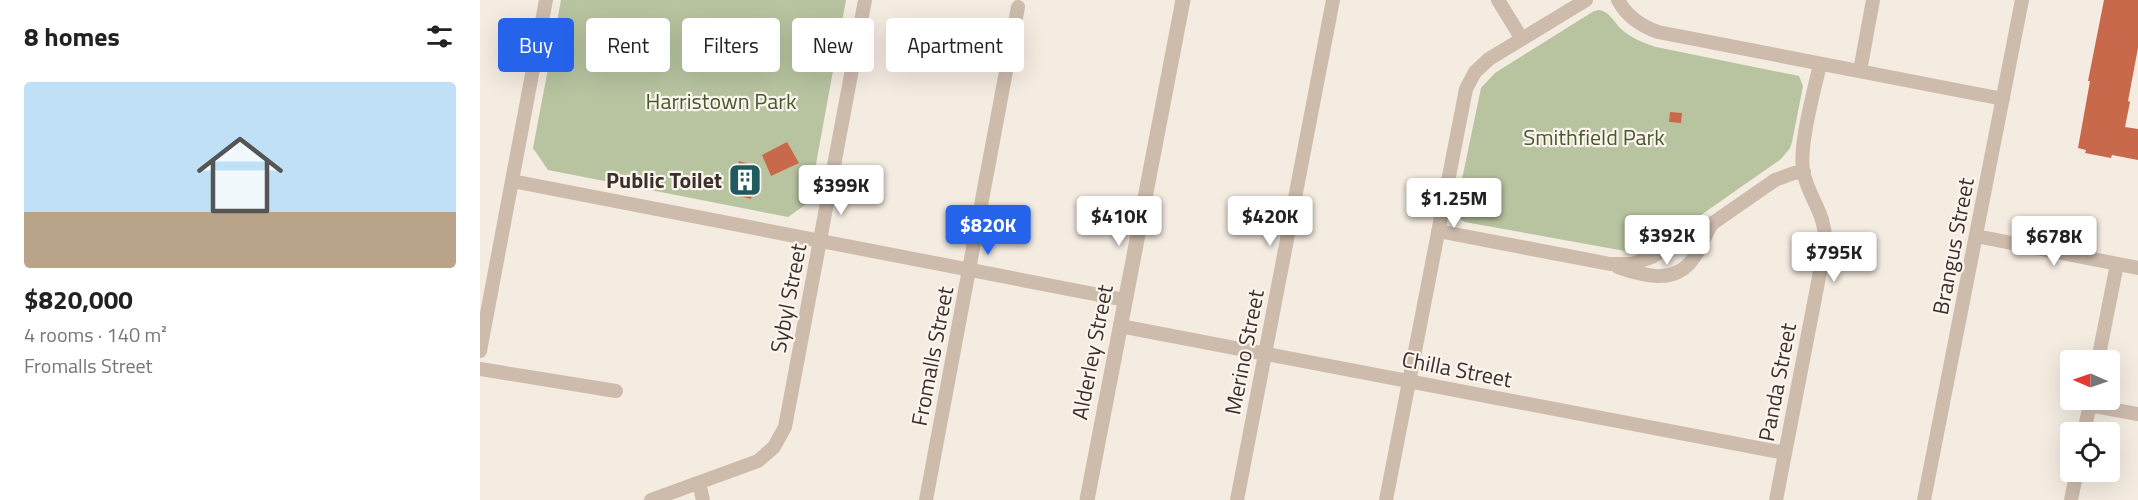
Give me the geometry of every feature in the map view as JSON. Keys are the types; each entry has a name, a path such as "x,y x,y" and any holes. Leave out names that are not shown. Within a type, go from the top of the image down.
{"street":[{"path":"480,351 546,0"},
{"name":"Sybyl Street","path":"699,483 758,461 774,447 785,427 865,0"},
{"name":"Alderley Street","path":"1087,500 1183,0"},
{"name":"Merino Street","path":"1237,500 1333,0"},
{"path":"1498,0 1522,39"},
{"path":"1386,500 1466,89 1482,65 1586,0"},
{"path":"1618,0 1631,17 1648,29 1658,32 2003,99"},
{"path":"1860,71 1873,0"},
{"name":"Brangus Street","path":"1924,500 2022,0"},
{"name":"Fromalls Street","path":"926,500 1018,7"},
{"name":"Panda Street","path":"1776,500 1825,246 1824,220 1804,172 1803,152 1820,63"},
{"path":"1610,264 1632,264 1643,261 1692,232 1713,223 1775,180 1804,172"},
{"path":"512,181 1125,300"},
{"path":"1438,231 1610,264 1646,276 1670,275 1691,262 1713,223"},
{"path":"1976,236 2138,268"},
{"path":"2100,350 2117,264"},
{"name":"Chilla Street","path":"1120,326 1785,453"},
{"path":"480,369 616,391"},
{"path":"2120,410 2138,414"},
{"path":"2071,500 2074,482"},
{"path":"651,500 699,483 703,500"}],"green space":[{"name":"Harristown Park","path":"561,0 846,0 843,18 792,18 792,72 833,72 809,202 788,217 548,170 533,148 547,72 574,72 574,18 558,18"},
{"name":"Smithfield Park","path":"1599,10 1609,15 1629,35 1656,47 1799,76 1803,86 1790,148 1781,159 1658,245 1636,253 1465,222 1460,219 1456,208 1481,88 1495,73"}],"building":[{"path":"2104,0 2138,0 2138,48 2125,127 2138,129 2138,160 2085,153 2086,150 2078,148"},
{"path":"1670,112 1682,113 1681,123 1669,122"},
{"path":"787,142 799,163 771,176 762,155"},
{"name":"Public Toilet","path":"739,161 759,167 751,199 732,194"}],"place":[{"name":"Public Toilet","path":"745,180"}]}
